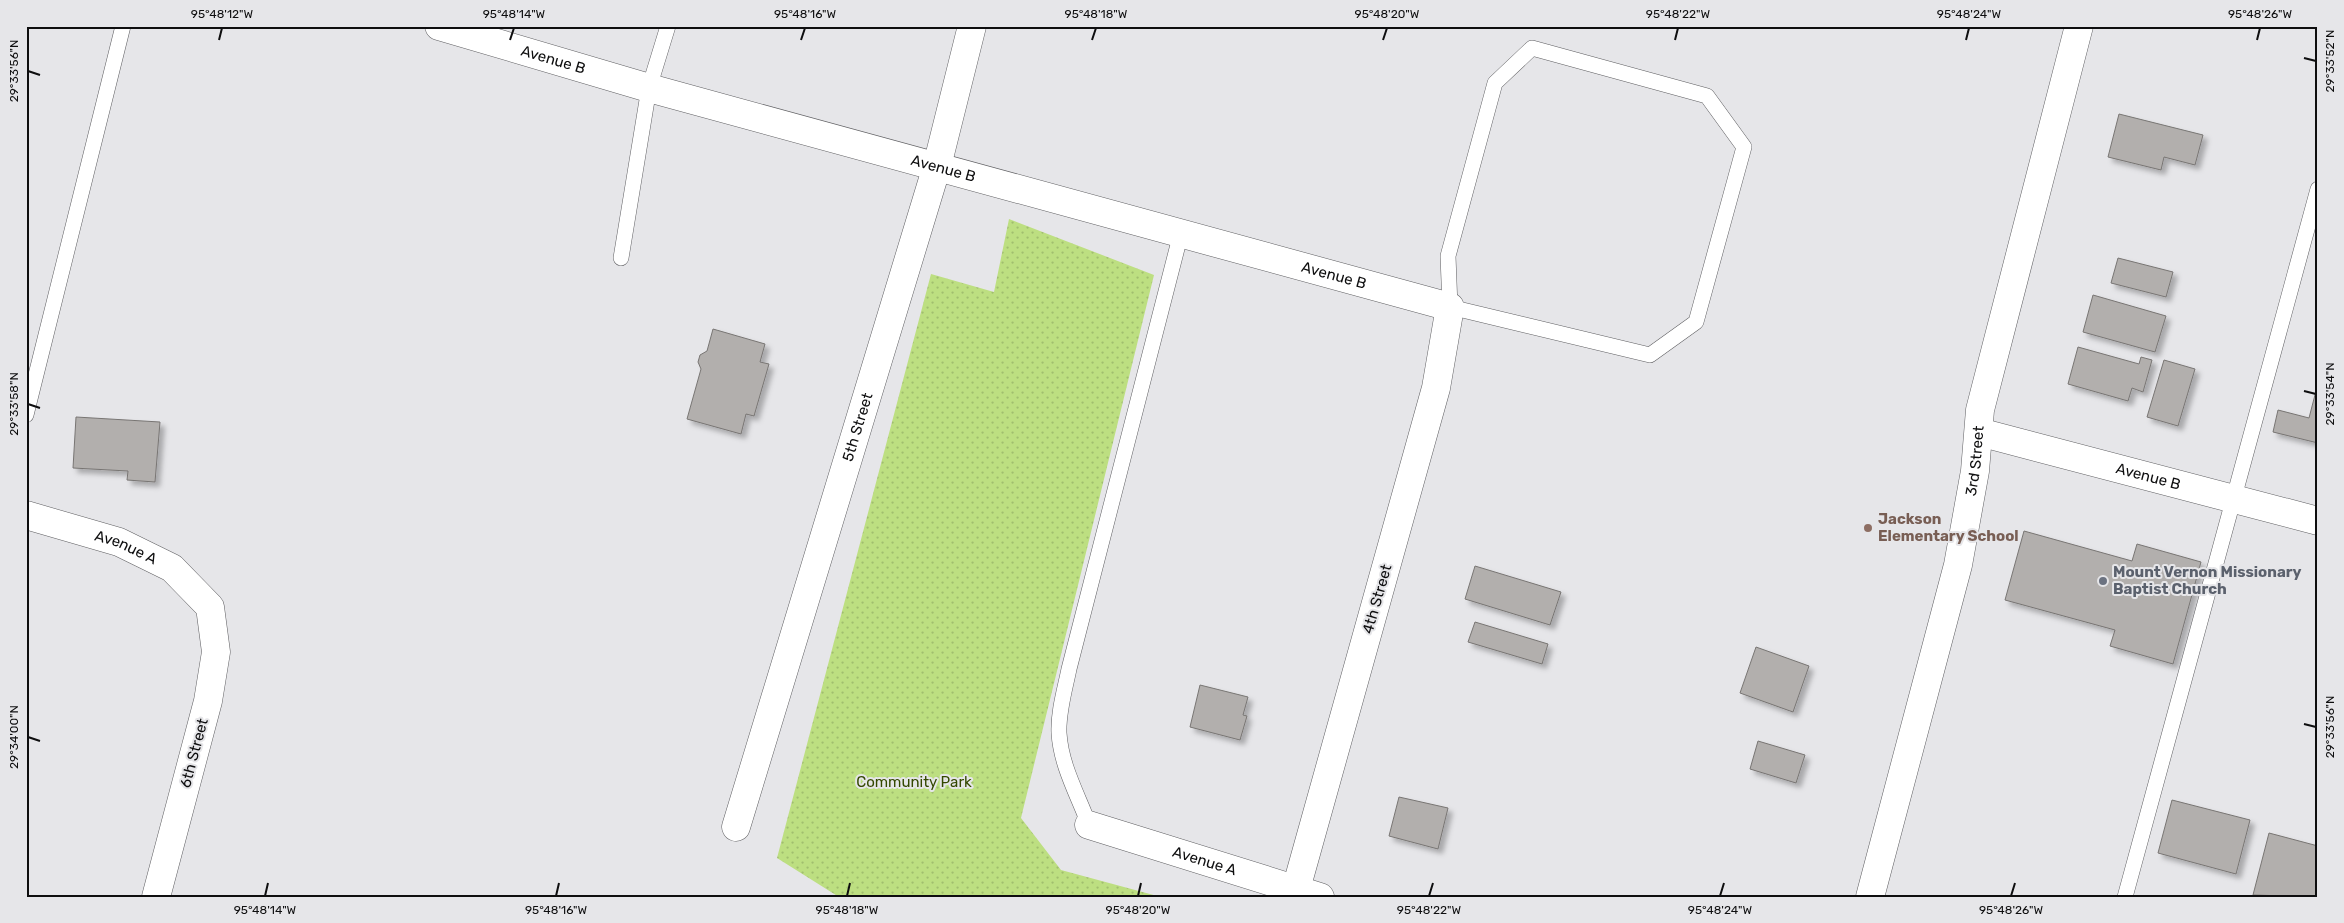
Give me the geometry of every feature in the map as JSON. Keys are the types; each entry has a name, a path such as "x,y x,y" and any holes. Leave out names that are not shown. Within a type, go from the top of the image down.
{"street":[{"name":"Avenue B","path":"438,26 649,88 1450,307"},
{"name":"5th Street","path":"736,826 937,166 972,26"},
{"name":"3rd Street","path":"1870,897 1958,566 1975,472 1980,410 2078,26"},
{"name":"4th Street","path":"1308,893 1436,388 1450,307"},
{"name":"Avenue B","path":"1979,432 2318,521"},
{"name":"Avenue A","path":"26,515 119,542 172,568 210,607"},
{"name":"6th Street","path":"156,897 208,701 216,652 210,607"},
{"name":"Avenue A","path":"1089,825 1308,893"}],"lane":[{"path":"26,415 123,26"},
{"path":"621,258 649,88 668,26"},
{"path":"1532,48 1707,96 1744,147 1696,322 1650,355 1450,307 1448,256 1495,83 1532,48"},
{"path":"2125,897 2318,189"},
{"path":"1089,825 1064,764 1059,733 1060,715 1069,669 1181,232"}],"green space":[{"name":"Community Park","path":"1009,219 1154,275 1021,818 1061,870 1161,897 839,897 777,858 931,274 994,292"}],"building":[{"path":"2119,114 2203,135 2195,165 2164,157 2161,170 2108,157"},
{"path":"2118,258 2173,272 2166,297 2111,283"},
{"path":"2093,295 2166,316 2155,352 2083,332"},
{"path":"713,329 765,344 760,362 769,364 754,416 746,414 741,434 687,419 701,369 698,362 700,355 707,351"},
{"path":"2078,347 2139,364 2141,357 2152,360 2143,392 2132,388 2128,401 2068,384"},
{"path":"2164,360 2195,369 2178,426 2147,417"},
{"path":"2316,391 2318,391 2318,443 2273,432 2278,410 2309,418"},
{"path":"76,417 160,422 155,482 127,480 128,471 73,468"},
{"name":"Mount Vernon Missionary Baptist Church","path":"2024,531 2132,561 2137,544 2201,562 2173,664 2110,646 2115,630 2005,600"},
{"path":"1475,566 1561,592 1550,625 1465,599"},
{"path":"1475,622 1548,644 1542,664 1468,642"},
{"path":"1756,647 1809,666 1793,712 1740,693"},
{"path":"1200,685 1248,697 1243,715 1247,716 1240,740 1190,727"},
{"path":"1758,741 1805,755 1796,783 1750,769"},
{"path":"1399,797 1448,808 1438,849 1389,836"},
{"path":"2172,800 2250,820 2236,874 2158,853"},
{"path":"2269,833 2318,846 2318,897 2253,895"}],"place":[{"name":"Jackson Elementary School","path":"1868,528"},
{"name":"Mount Vernon Missionary Baptist Church","path":"2103,581"}]}
